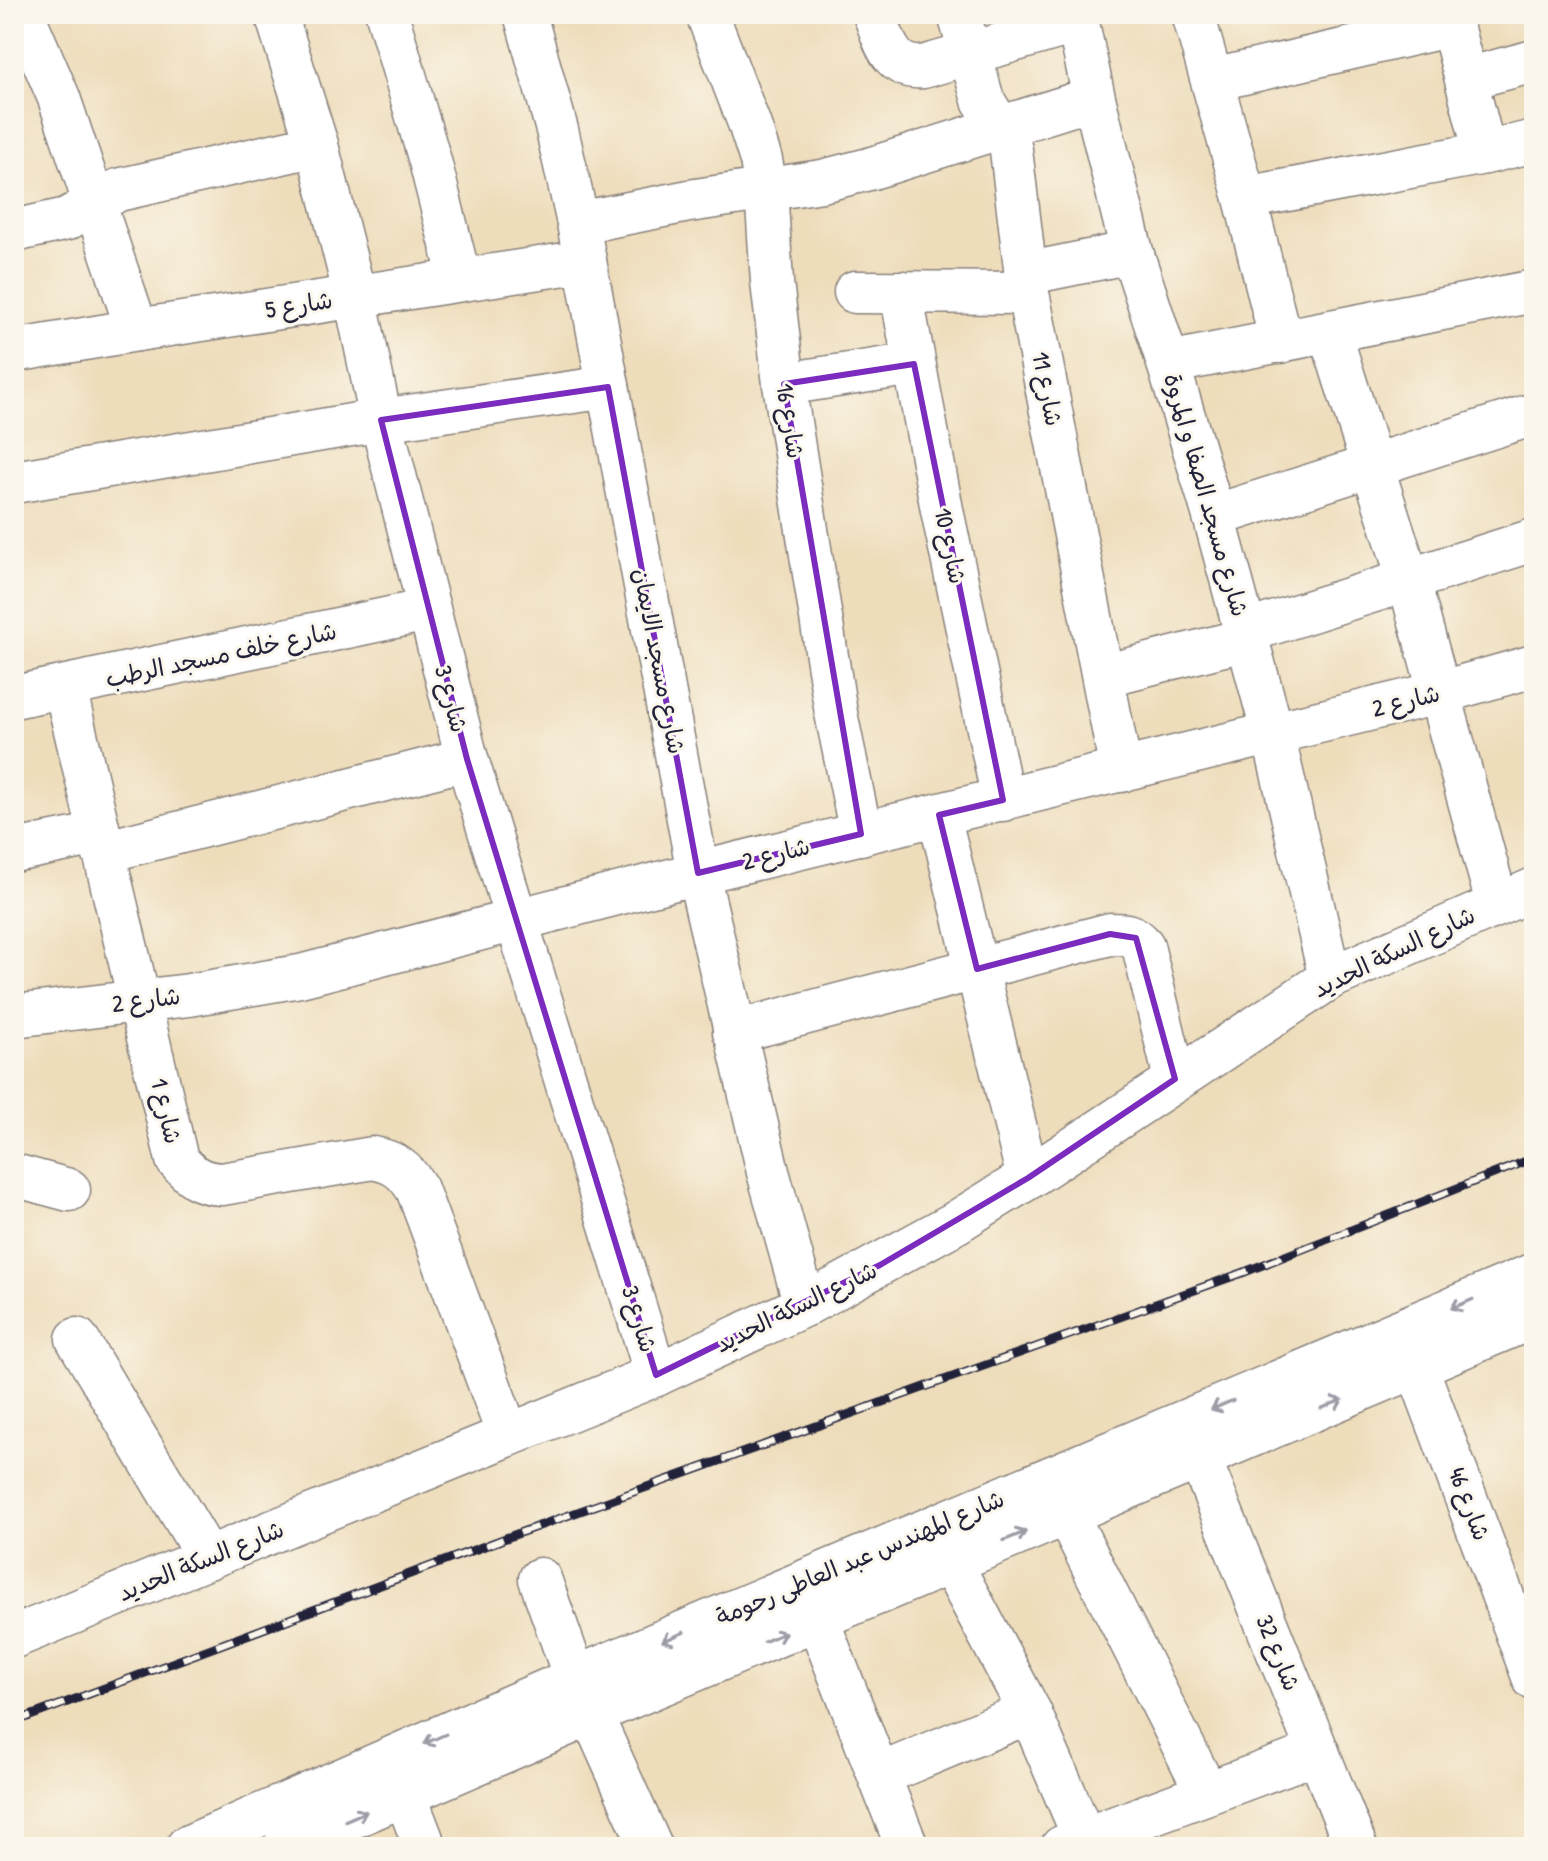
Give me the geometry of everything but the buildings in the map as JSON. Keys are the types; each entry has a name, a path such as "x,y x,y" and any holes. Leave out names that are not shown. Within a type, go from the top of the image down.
{"street":[{"path":"23,14 59,98 137,330"},
{"name":"شارع 3","path":"276,14 317,145 355,296 381,420 467,759 656,1375"},
{"path":"387,14 430,161 460,280"},
{"name":"شارع مسجد الايمان","path":"525,14 557,130 581,242 698,873 768,1172 805,1305"},
{"name":"شارع 16","path":"707,14 761,160 784,384 836,713 861,834"},
{"path":"874,14 897,63 910,68 923,67 964,34 1077,18"},
{"path":"1193,14 1245,198 1281,342"},
{"name":"شارع مسجد الصفا و المروة","path":"1077,18 1132,252 1214,516 1273,734 1330,978"},
{"path":"1213,80 1450,20 1485,153"},
{"name":"شارع 11","path":"964,34 983,100 1011,150 1027,283 1121,771"},
{"path":"1466,79 1534,61"},
{"name":"شارع 5","path":"14,351 460,280 581,242 689,201 822,181 1094,98"},
{"path":"1245,198 1534,141"},
{"path":"14,231 67,219 118,190 317,145"},
{"path":"855,292 901,292 1027,283 1132,252"},
{"path":"1168,363 1534,291"},
{"name":"شارع 10","path":"901,292 1003,800"},
{"path":"1330,333 1442,692 1516,896"},
{"path":"784,384 914,364"},
{"path":"14,482 381,420 608,387"},
{"path":"1214,516 1534,414"},
{"path":"1103,676 1246,635 1408,578 1534,540"},
{"name":"شارع خلف مسجد الرطب","path":"14,697 428,610"},
{"name":"شارع 2","path":"14,1016 243,987 300,976 698,873 1273,734 1534,666"},
{"name":"شارع 1","path":"65,688 177,1160 204,1183 222,1184 373,1158 391,1161 407,1172 417,1189 508,1435"},
{"path":"14,851 101,843 467,759"},
{"path":"939,815 1028,1178"},
{"name":"شارع السكة الحديد","path":"18,1627 208,1558 656,1375 805,1305 955,1223 1028,1178 1330,978 1516,896"},
{"path":"734,1032 1110,934 1127,934 1143,946 1175,1079"},
{"path":"14,1175 69,1190"},
{"name":"شارع المهندس عبد العاطى رحومة","path":"187,1847 583,1696 810,1600 1402,1329 1534,1274"},
{"name":"شارع المهندس عبد العاطى رحومة","path":"810,1600 951,1563 1534,1317"},
{"name":"شارع 46","path":"1402,1329 1520,1596 1534,1679"},
{"path":"77,1339 208,1558"},
{"name":"شارع 32","path":"1200,1459 1356,1847"},
{"path":"1067,1515 1207,1793"},
{"path":"951,1563 1030,1712 1078,1844 1318,1752"},
{"path":"540,1579 583,1696 651,1847"},
{"path":"810,1600 907,1847"},
{"name":"شارع المهندس عبد العاطى رحومة","path":"284,1847 405,1795 583,1696"},
{"path":"879,1775 1030,1712"},
{"path":"405,1795 425,1847"}],"highlighted area":[{"path":"914,364 1003,800 939,815 977,969 1110,934 1136,938 1175,1079 1028,1178 880,1265 656,1375 467,759 381,420 608,387 698,873 861,834 784,384"}],"railway":[{"path":"14,1722 522,1532 1242,1273 1534,1158"}]}
